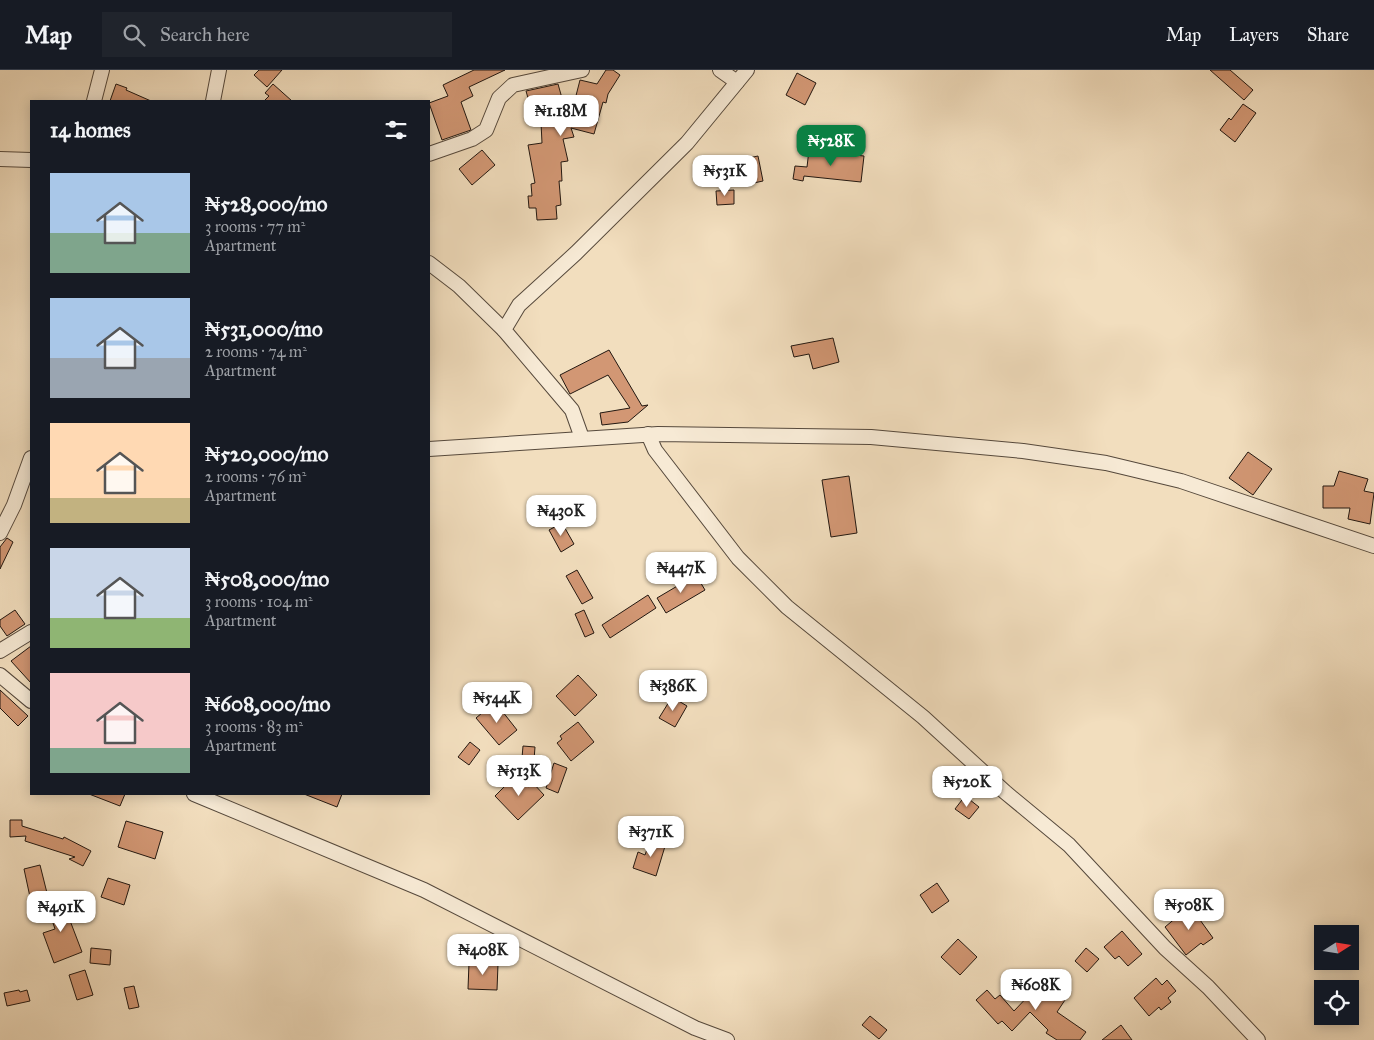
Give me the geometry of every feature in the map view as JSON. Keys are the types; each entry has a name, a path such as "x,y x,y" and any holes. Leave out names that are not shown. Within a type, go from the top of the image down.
{"street":[{"path":"94,100 102,70"},
{"path":"213,100 220,70"},
{"path":"430,154 472,139 486,130 499,98 513,85 582,70"},
{"path":"720,70 737,82"},
{"path":"504,330 519,305 576,253 687,143 747,70"},
{"path":"0,158 30,160"},
{"path":"430,263 460,286 504,330 572,410 582,438"},
{"path":"648,434 655,450 738,558 786,607 923,717 1005,792 1068,845 1165,948 1208,987 1258,1040"},
{"path":"430,449 648,434 871,437 1024,451 1106,463 1181,481 1374,546"},
{"path":"0,533 14,505 30,461"},
{"path":"0,651 30,633"},
{"path":"0,675 30,700"},
{"path":"196,795 424,890 695,1028 727,1040"}],"building":[{"path":"259,70 282,70 267,87 254,75"},
{"path":"474,70 505,70 469,87 473,96 461,102 471,130 442,140 430,103 448,96 443,85"},
{"path":"606,70 613,70 620,75 608,94 606,103 603,102 594,134 571,128 574,137 563,139 568,161 561,162 562,181 559,181 561,205 556,206 557,219 537,220 536,208 529,208 528,196 532,196 531,184 535,183 528,145 542,143 540,102 530,105 526,91 558,84 569,123 580,80 597,84"},
{"path":"1210,70 1230,70 1253,90 1244,100"},
{"path":"797,73 816,83 805,105 786,95"},
{"path":"116,84 149,100 110,100"},
{"path":"273,84 291,100 265,100 269,96 265,93"},
{"path":"1243,104 1256,113 1235,142 1220,130 1229,118 1231,120"},
{"path":"482,150 495,165 472,185 459,169"},
{"path":"809,150 864,156 861,182 804,176 803,181 793,179 795,166 807,167"},
{"path":"758,156 763,181 749,184 744,159"},
{"path":"734,190 734,204 717,205 716,191"},
{"path":"833,338 839,362 813,369 809,354 794,357 791,346"},
{"path":"609,350 642,406 648,405 628,422 602,425 600,413 630,408 608,375 570,394 560,375"},
{"path":"1248,452 1272,469 1253,495 1229,478"},
{"path":"1339,471 1368,479 1364,491 1374,493 1370,524 1348,519 1350,508 1323,508 1323,486 1334,486"},
{"path":"849,476 857,533 831,537 822,480"},
{"path":"562,523 574,544 561,552 549,530"},
{"path":"7,538 13,542 0,569 0,547"},
{"path":"577,570 593,598 582,604 566,576"},
{"path":"696,575 705,590 666,613 657,598"},
{"path":"648,595 656,608 610,638 602,625"},
{"path":"15,610 25,624 7,636 0,626 0,620"},
{"path":"584,610 594,633 585,637 575,614"},
{"path":"30,647 30,682 11,661"},
{"path":"578,675 597,695 575,716 556,696"},
{"path":"0,690 28,716 18,726 0,708"},
{"path":"672,697 687,706 675,727 659,718"},
{"path":"495,702 517,730 499,745 476,718"},
{"path":"578,722 594,742 571,761 557,743 562,739 560,736"},
{"path":"470,742 480,750 469,765 458,757"},
{"path":"523,746 535,747 534,760 522,758"},
{"path":"554,763 567,768 558,793 546,788"},
{"path":"515,776 529,787 533,783 544,795 518,820 495,796"},
{"path":"92,795 125,795 120,806"},
{"path":"307,795 342,795 337,807"},
{"path":"965,796 979,807 969,819 955,809"},
{"path":"10,820 22,820 22,826 63,839 64,837 91,851 83,866 69,859 75,857 25,841 26,836 10,837"},
{"path":"126,821 163,832 155,859 118,847"},
{"path":"651,838 666,843 656,876 633,868 638,852 645,855"},
{"path":"40,865 47,893 30,897 24,869"},
{"path":"108,878 130,885 124,905 101,897"},
{"path":"937,883 949,901 932,913 920,895"},
{"path":"61,897 82,952 54,963 43,933 55,929 46,902"},
{"path":"1190,906 1213,938 1203,945 1201,943 1186,955 1165,927"},
{"path":"1122,931 1142,954 1128,966 1119,956 1115,959 1104,947"},
{"path":"958,939 977,957 960,975 941,957"},
{"path":"91,948 111,950 110,965 90,963"},
{"path":"1086,948 1099,959 1087,972 1075,961"},
{"path":"469,963 498,964 497,990 468,989"},
{"path":"85,970 93,995 77,1000 69,975"},
{"path":"1050,978 1071,991 1057,1012 1086,1032 1080,1040 1057,1040 1046,1033 1048,1030 1030,1012 1012,1031 1002,1021 998,1024 976,1000 987,990 995,999 1000,995 1014,1011 1032,992 1037,997"},
{"path":"1156,978 1162,985 1167,980 1176,991 1168,998 1171,1002 1161,1010 1159,1007 1149,1016 1134,998"},
{"path":"134,986 139,1007 129,1009 124,988"},
{"path":"19,990 20,992 27,990 30,1001 7,1006 4,993"},
{"path":"870,1016 887,1030 879,1039 862,1025"},
{"path":"1121,1025 1132,1040 1102,1040"}]}
